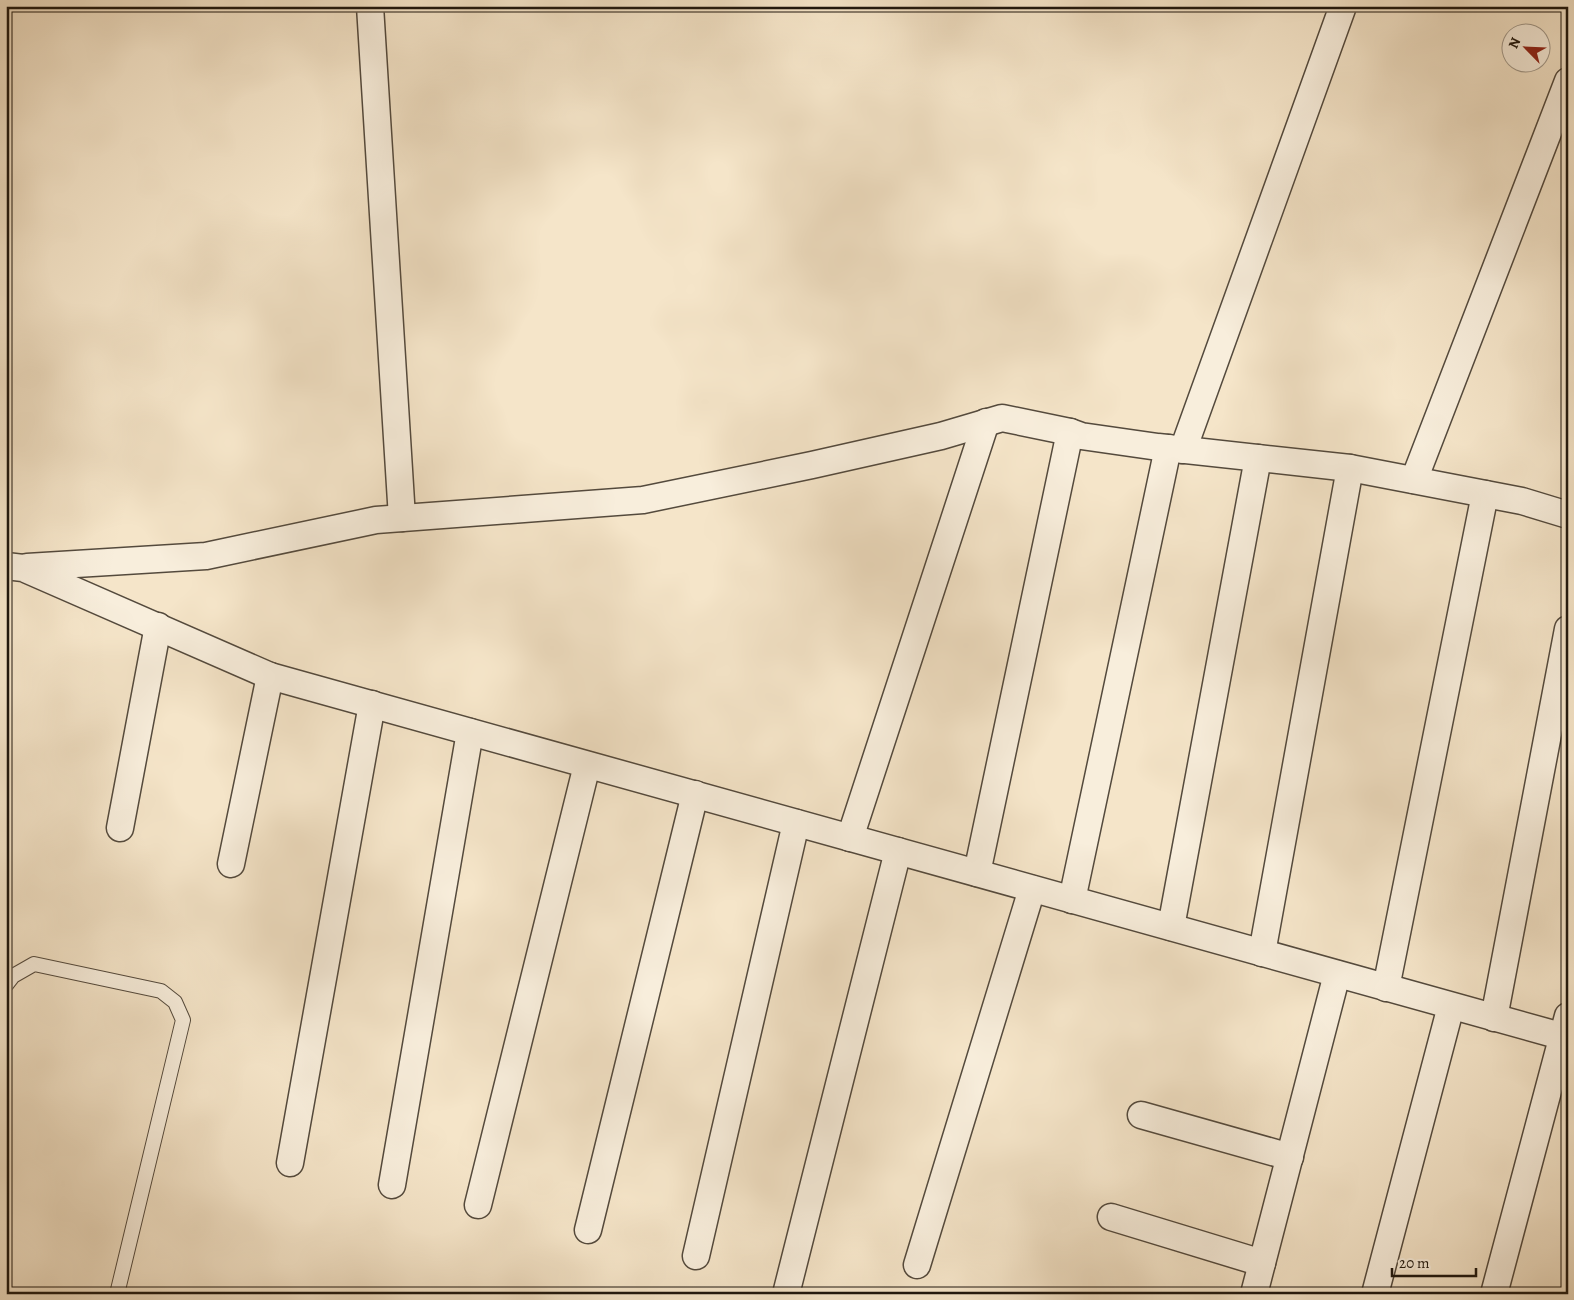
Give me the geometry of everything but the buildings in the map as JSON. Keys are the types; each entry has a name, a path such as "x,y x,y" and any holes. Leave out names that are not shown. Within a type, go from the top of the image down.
{"street":[{"path":"370,6 402,518"},
{"path":"1072,900 1175,448 1343,6"},
{"path":"1414,480 1568,81"},
{"path":"14,567 206,556 376,520 643,500 941,436 1002,418 1081,436 1350,468 1522,501 1568,514"},
{"path":"850,838 986,422"},
{"path":"977,873 1070,432"},
{"path":"1171,927 1258,458"},
{"path":"1262,953 1350,468"},
{"path":"1386,988 1484,494"},
{"path":"14,567 158,626 270,676 1494,1018 1566,1030 1494,1294"},
{"path":"120,828 158,626"},
{"path":"1494,1018 1568,630"},
{"path":"231,864 270,676"},
{"path":"290,1163 372,704"},
{"path":"392,1185 470,732"},
{"path":"478,1205 587,765"},
{"path":"588,1230 695,794"},
{"path":"696,1256 796,823"},
{"path":"786,1294 898,851"},
{"path":"917,1265 1032,889"},
{"path":"1254,1294 1338,974"},
{"path":"1375,1294 1451,1006"},
{"path":"1141,1115 1290,1157"},
{"path":"1111,1216 1262,1263"}],"lane":[{"path":"6,985 13,976 34,964 161,991 175,1002 183,1020 117,1294"}]}
